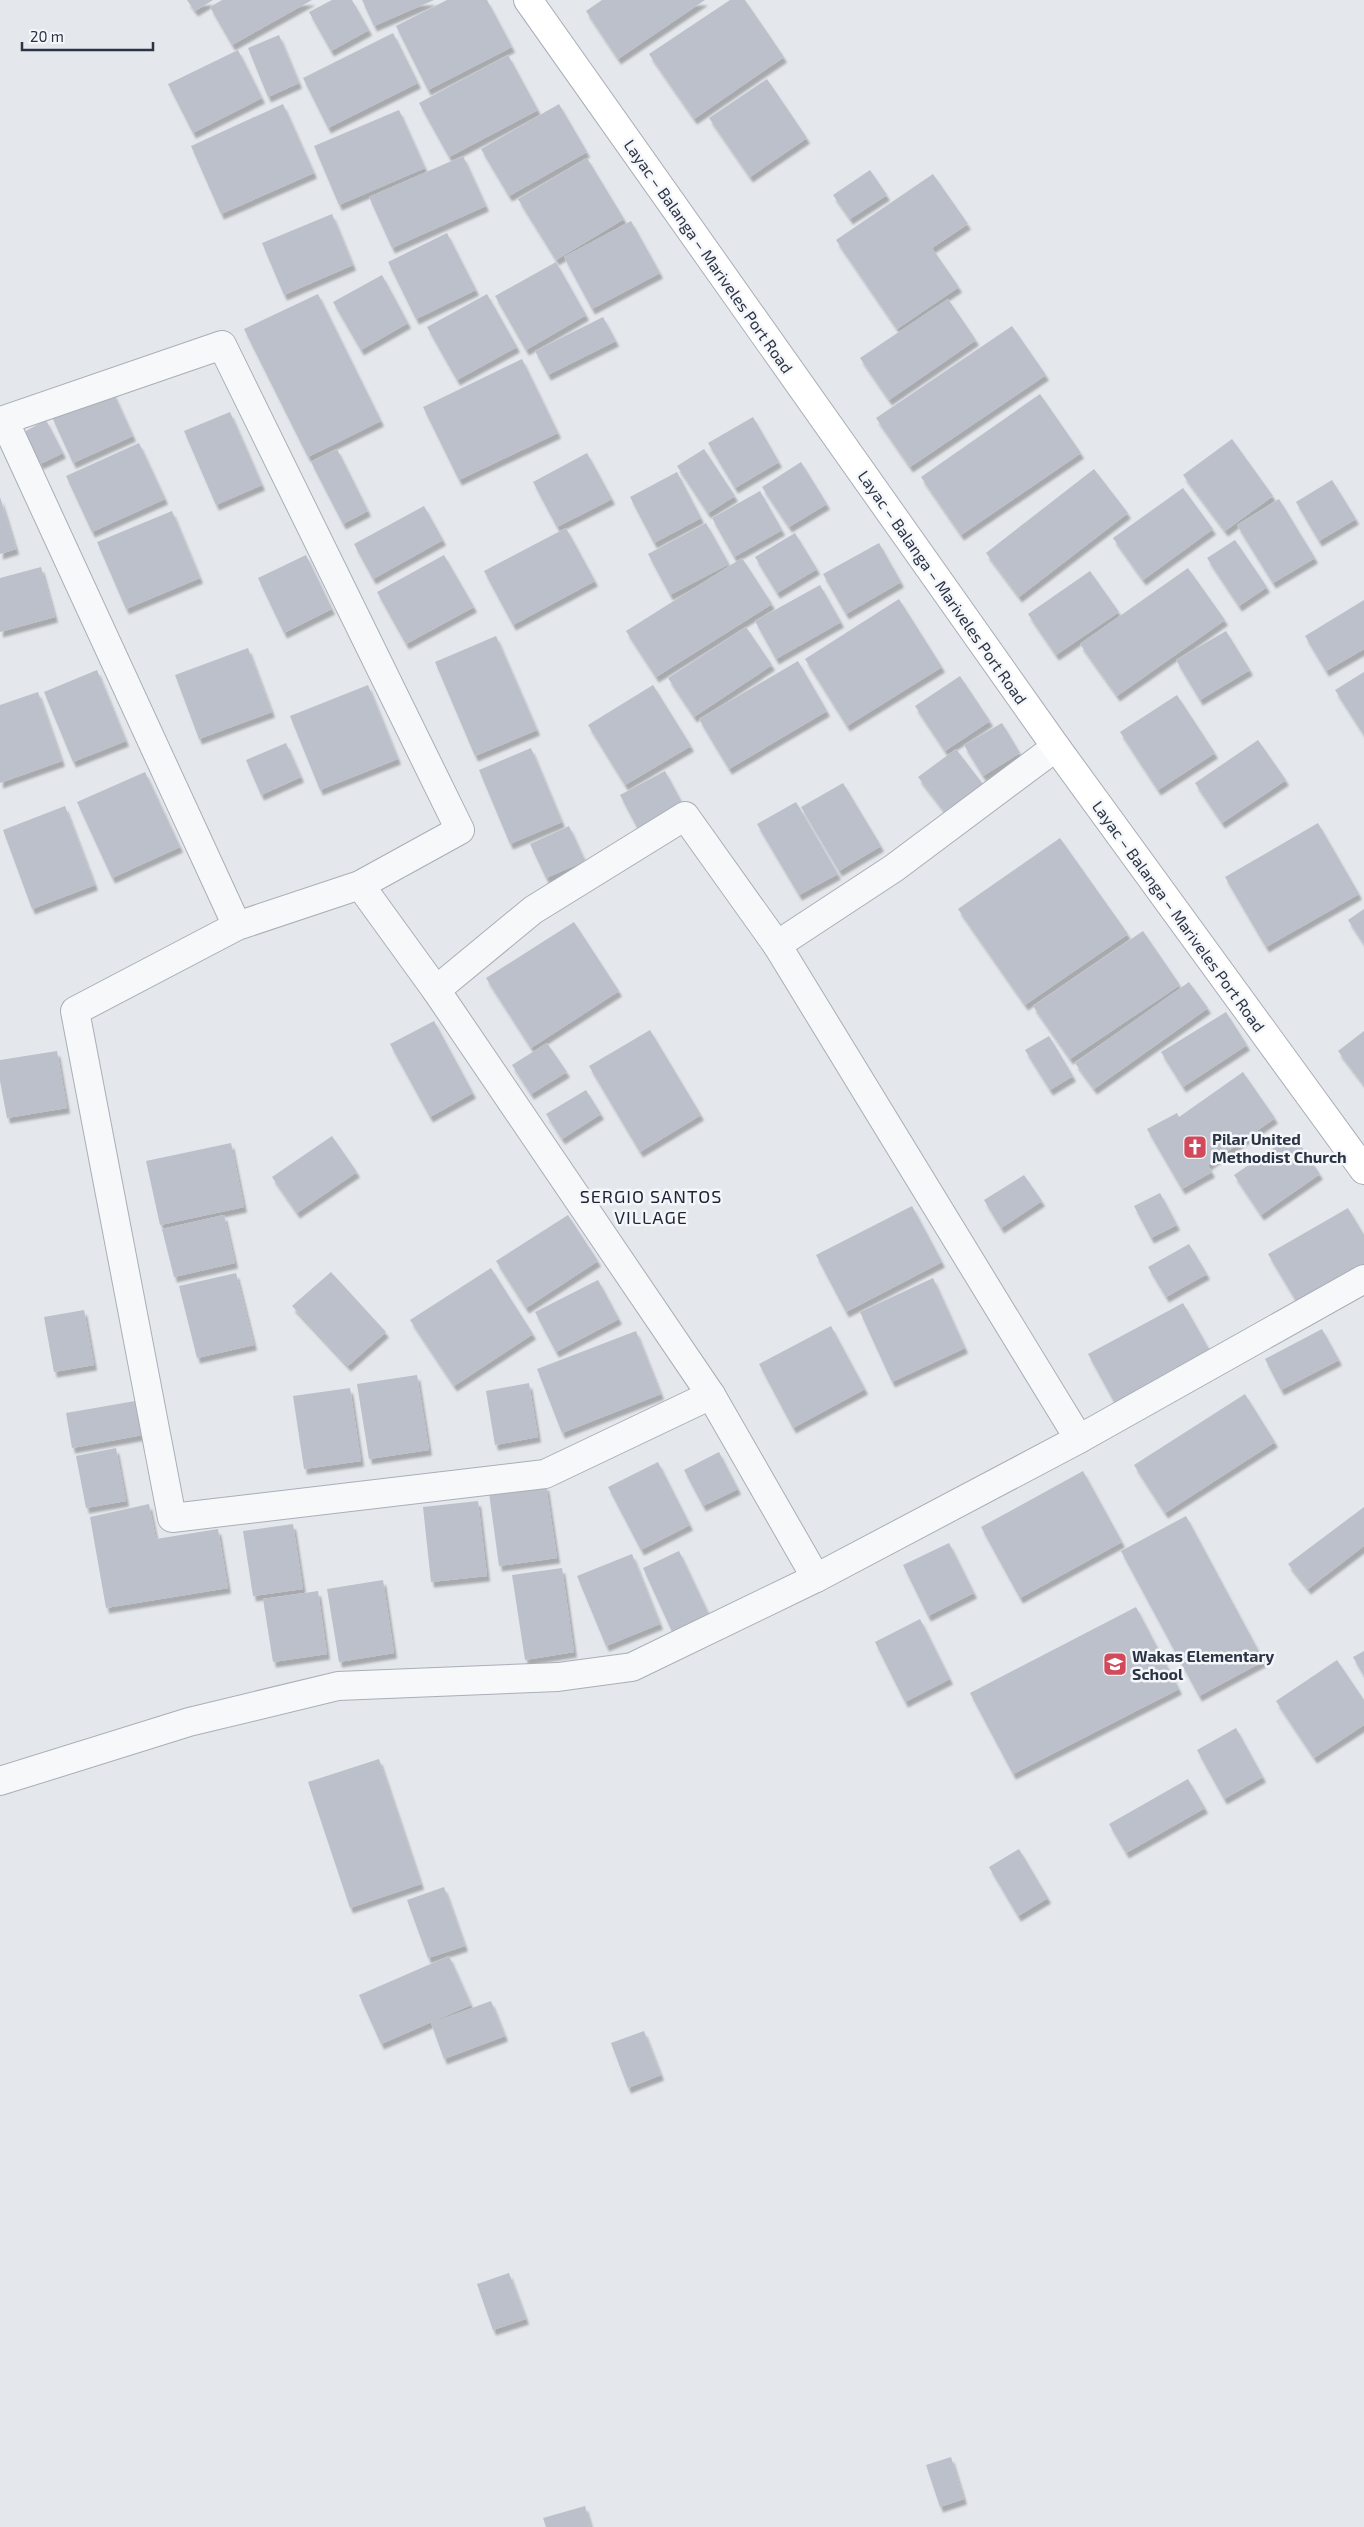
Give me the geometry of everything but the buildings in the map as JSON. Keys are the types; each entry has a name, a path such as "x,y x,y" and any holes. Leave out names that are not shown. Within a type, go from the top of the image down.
{"main road":[{"name":"Layac – Balanga – Mariveles Port Road","path":"528,0 1056,747 1364,1170"}],"street":[{"path":"237,926 4,420 222,345 460,830 360,885 237,926 76,1012 172,1518 545,1474 711,1395"},
{"path":"777,945 894,868 1056,747"},
{"path":"436,990 533,910 685,816 777,945 1079,1439"},
{"path":"360,885 436,990 711,1395 816,1578"},
{"path":"0,1781 189,1722 338,1686 558,1677 632,1667 816,1578 1079,1439 1364,1279"}],"place":[{"name":"Pilar United Methodist Church","path":"1195,1147"},
{"name":"Wakas Elementary School","path":"1115,1664"}],"district":[{"name":"SERGIO SANTOS VILLAGE","path":"651,1206"}]}
